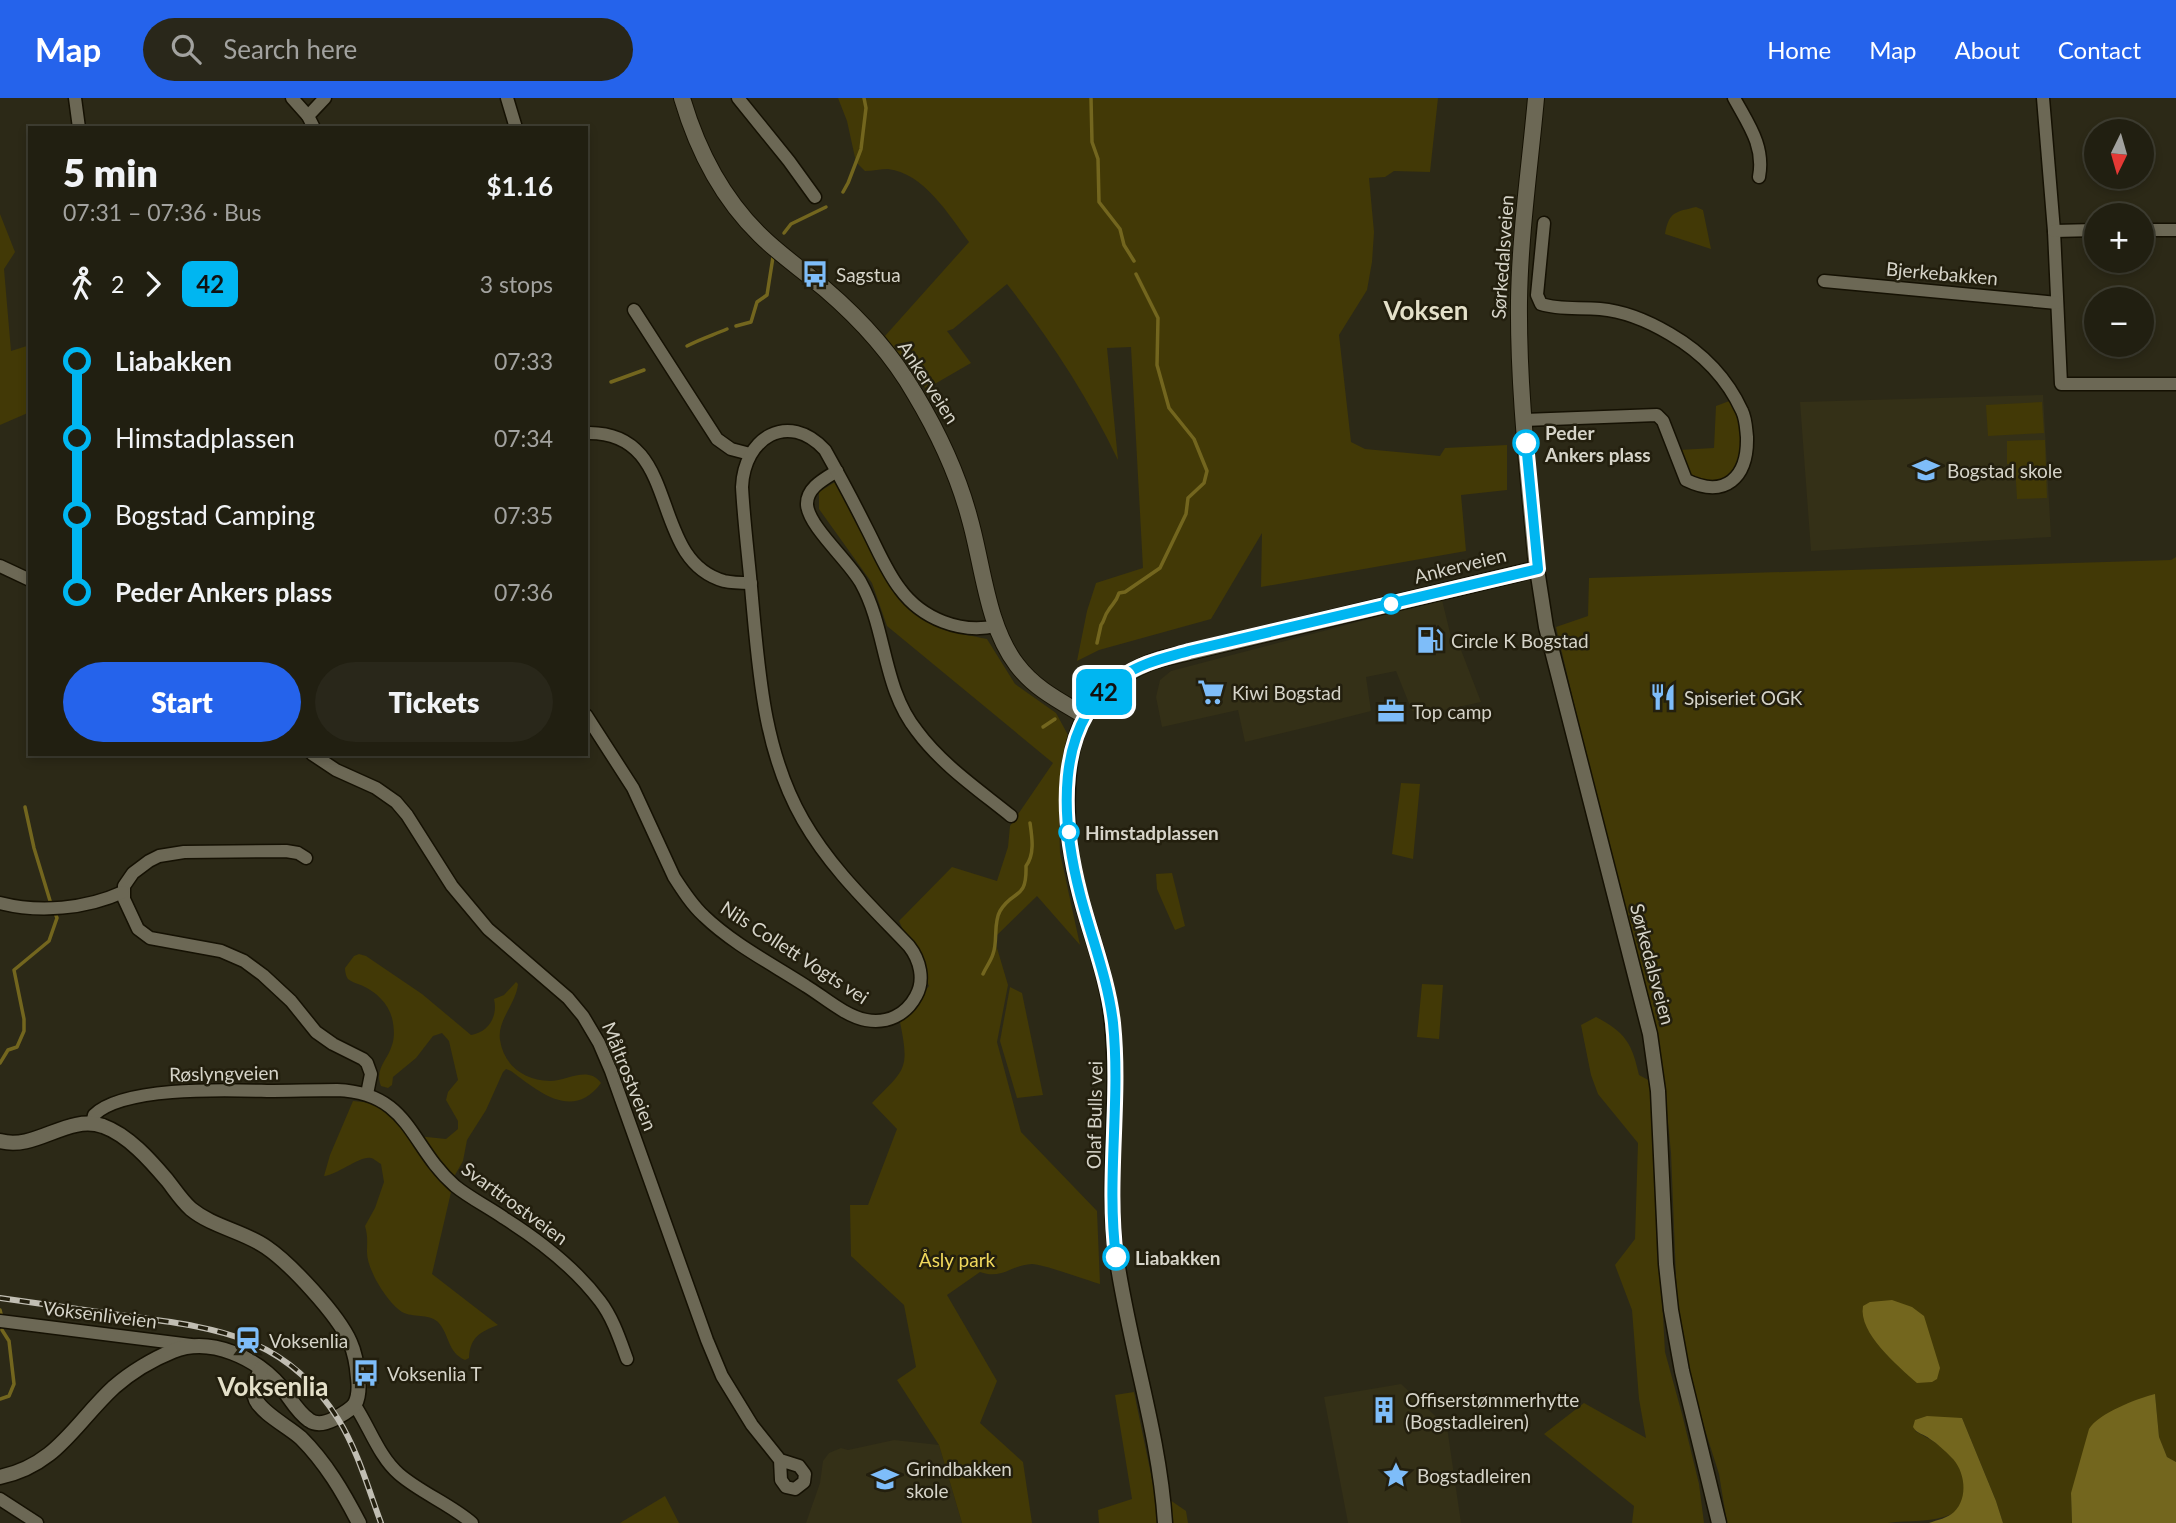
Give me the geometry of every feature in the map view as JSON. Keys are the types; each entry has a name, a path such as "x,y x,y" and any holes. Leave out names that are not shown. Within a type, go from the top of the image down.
{"main road":[{"name":"Ankerveien","path":"682,98 707,162 736,208 767,242 850,311 891,358 914,391 942,442 963,492 996,626 1010,655 1027,677 1046,694 1085,716 1097,699 1118,679 1160,659 1538,569"},
{"name":"Sørkedalsveien","path":"1536,98 1519,282 1519,335 1538,569"}],"street":[{"path":"75,98 79,126"},
{"path":"292,98 311,122 325,98"},
{"path":"507,98 515,126"},
{"path":"738,98 815,197"},
{"path":"1734,98 1758,142 1761,160 1759,177"},
{"path":"2043,98 2054,231 2061,384 2176,384"},
{"name":"Sørkedalsveien","path":"1524,420 1657,415 1663,421 1686,480 1700,487 1721,486 1734,480 1746,459 1746,426 1738,402 1714,368 1686,344 1627,313 1541,304 1537,295 1544,223"},
{"path":"2154,230 2176,229"},
{"path":"2054,231 2084,230"},
{"name":"Bjerkebakken","path":"1824,281 2057,303"},
{"path":"634,310 717,439 731,449 750,454 761,440 773,433 797,432 819,444 837,471 896,583 912,603 928,615 951,625 970,629 996,626"},
{"path":"588,433 624,442 644,457 660,489 678,541 694,563 710,575 726,582 751,583"},
{"name":"Nils Collett Vogts vei","path":"588,718 633,788 682,891 703,915 730,937 852,1015 880,1021 903,1012 913,1002 920,985 916,957 909,946 832,864 803,821 782,774 766,722 742,487 750,454"},
{"path":"837,471 819,482 810,492 808,508 814,521 850,566 866,592 886,665 900,703 916,731 931,748 1012,816"},
{"path":"0,566 28,579"},
{"name":"Sørkedalsveien","path":"1538,569 1546,627 1650,1034 1658,1091 1666,1264 1671,1310 1719,1523"},
{"name":"Ankerveien","path":"1068,793 1073,749 1085,716"},
{"name":"Måltrostveien","path":"315,756 336,770 376,788 396,802 452,886 488,929 568,998 590,1026 600,1043 618,1089 717,1364 747,1417 780,1460"},
{"name":"Olaf Bulls vei","path":"1068,793 1069,833 1074,869 1103,972 1111,1012 1115,1069 1111,1195 1115,1247 1128,1328 1157,1454 1165,1523"},
{"path":"306,858 286,851 168,853 139,867 128,879 123,892 128,911 142,933 157,940 221,951 244,961 263,975 291,1001 316,1032 367,1063 370,1073 367,1094"},
{"path":"0,903 20,907 53,908 98,901 123,892"},
{"name":"Røslyngveien","path":"92,1124 94,1115 105,1107 171,1092 337,1090 367,1094"},
{"name":"Svarttrostveien","path":"367,1094 401,1116 437,1167 456,1186 542,1244 570,1270 601,1303 620,1338 626,1359"},
{"path":"0,1141 21,1143 72,1125 92,1124 113,1131 130,1142 191,1209 206,1219 261,1243 304,1281 349,1340 358,1376 355,1404 328,1422 313,1423 270,1376 238,1355 196,1346 172,1351 126,1378 107,1394 55,1451 30,1467 0,1477"},
{"name":"Voksenliveien","path":"0,1321 196,1346"},
{"path":"261,1369 254,1388 257,1402 313,1451 338,1485 359,1523"},
{"path":"355,1404 385,1457 398,1473 472,1523"},
{"path":"0,1499 37,1523"}],"shaded area":[{"name":"Bogstad skole","path":"2043,395 2051,537 1811,551 1800,402"},
{"path":"1442,600 1454,649 1461,650 1481,702 1426,714 1412,711 1396,671 1366,677 1371,711 1245,742 1238,710 1162,727 1156,697 1160,680 1171,671"},
{"path":"1892,1300 1912,1307 1924,1316 1940,1368 1937,1379 1932,1382 1917,1383 1881,1348 1867,1327 1863,1306 1870,1302"},
{"name":"Bogstadleiren","path":"1401,1384 1447,1427 1461,1523 1348,1523 1324,1397"},
{"path":"2155,1394 2159,1437 2167,1457 2176,1462 2176,1523 2072,1523 2071,1493 2089,1429 2109,1412"},
{"path":"1927,1416 1962,1418 2003,1523 1929,1523 1954,1512 1962,1499 1963,1484 1959,1469 1951,1457 1913,1427 1915,1420"},
{"name":"Grindbakken skole","path":"894,1440 939,1445 962,1523 806,1523 820,1483 823,1461 829,1453 841,1448 848,1450"}],"green space":[{"path":"838,98 1438,98 1430,172 1394,171 1385,177 1369,178 1374,232 1367,290 1339,335 1351,442 1365,449 1440,456 1445,448 1507,445 1507,490 1461,495 1466,551 1261,587 1262,533 1211,619 1099,650 1077,661 1087,611 1096,583 1143,568 1131,347 1107,348 1118,460 1067,369 1007,284 953,329 947,331 971,363 926,389 885,336 969,242 944,208 913,178 888,169 865,171 856,162 847,121"},
{"path":"1696,207 1703,210 1711,249 1665,234 1674,214"},
{"path":"0,214 15,252 4,269 11,351 28,346 28,413 0,425"},
{"path":"1732,400 1742,438 1739,464 1733,474 1723,480 1709,483 1695,480 1687,473 1679,450 1714,448 1716,406"},
{"path":"2042,402 2044,433 1988,436 1986,405"},
{"path":"2045,440 2047,498 2017,499 2015,464 2007,464 2007,441"},
{"name":"Åsly park","path":"835,482 880,564 908,602 925,617 944,628 987,639 1015,684 1056,713 1068,735 1067,774 1059,819 1060,853 1080,945 1037,896 994,938 1008,985 997,1042 1021,1132 1097,1211 1100,1284 1032,1264 1001,1273 980,1272 947,1295 997,1381 980,1423 1023,1462 1032,1523 962,1523 939,1445 897,1380 916,1367 904,1305 851,1256 850,1205 868,1205 897,1129 872,1103 892,1083 902,1068 904,1051 900,1022 929,986 899,921 952,867 997,881 1008,847 1010,826 1053,763 887,626 872,583 819,509 819,492"},
{"path":"2176,557 2176,1462 2167,1457 2159,1438 2155,1395 2071,1493 2072,1523 2003,1523 1962,1418 1915,1431 1941,1447 1959,1466 1963,1480 1963,1496 1952,1514 1928,1520 1888,1523 1727,1523 1719,1474 1693,1392 1678,1327 1671,1153 1663,1070 1556,627 1588,616 1589,578 2171,560"},
{"path":"1401,783 1420,784 1413,859 1392,854"},
{"path":"1172,873 1185,926 1175,930 1157,889 1156,874"},
{"path":"359,954 422,994 471,1035 487,1027 495,1011 494,999 504,995 516,982 517,991 500,1033 502,1049 511,1064 524,1074 541,1080 550,1081 584,1074 601,1083 579,1100 568,1101 544,1094 506,1069 486,1110 467,1140 463,1161 455,1175 432,1274 498,1325 477,1336 471,1345 469,1358 465,1360 455,1353 438,1322 430,1317 406,1314 396,1307 370,1268 365,1226 384,1182 381,1164 367,1158 324,1176 353,1101 373,1103 417,1136 446,1139 458,1129 458,1121 446,1100 448,1092 458,1080 449,1041 442,1033 433,1036 416,1058 393,1077 392,1085 388,1088 381,1086 379,1075 393,1042 393,1024 388,1008 381,999 347,977 345,968 354,956"},
{"path":"1422,984 1443,985 1439,1039 1417,1037"},
{"path":"1010,987 1022,993 1043,1095 1017,1098 1000,1041"},
{"path":"1596,1017 1621,1034 1630,1047 1639,1075 1650,1081 1665,1352 1699,1484 1704,1523 1632,1523 1634,1506 1544,1434 1584,1403 1646,1438 1639,1399 1632,1310 1615,1265 1635,1239 1638,1143 1598,1094 1591,1075 1581,1025"},
{"path":"1134,1392 1154,1489 1186,1511 1188,1523 1099,1523 1098,1510 1132,1499 1115,1395"},
{"path":"665,1496 679,1523 620,1523"}],"waterway":[{"path":"843,192 861,149 866,108 864,98"},
{"path":"1091,98 1092,142 1098,159 1099,202 1120,229 1124,245 1134,261"},
{"path":"784,233 791,224 826,207"},
{"path":"736,326 751,322 757,302 767,295 773,257"},
{"path":"1097,643 1101,625 1119,593 1125,592 1160,568 1186,514 1188,498 1204,483 1207,471 1194,439 1169,408 1157,365 1158,318 1136,274"},
{"path":"687,346 727,329"},
{"path":"611,382 644,370"},
{"path":"1043,727 1055,719"},
{"path":"25,807 51,904"},
{"path":"983,974 994,949 1000,911 1024,885 1026,866 1032,851 1030,823"},
{"path":"0,1063 8,1050 17,1047 24,1031 14,970 49,941 57,918 55,913"},
{"path":"0,1310 1,1314"},
{"path":"0,1399 9,1396 14,1384 9,1341 2,1330"}],"railway":[{"path":"0,1298 190,1325 246,1340 272,1353 296,1369 318,1391 338,1419 357,1457 381,1523"}],"bus line":[{"name":"42","path":"1116,1257 1112,1207 1115,1045 1103,972 1072,861 1068,821 1069,769 1080,724 1090,707 1111,685 1127,673 1148,663 1538,569 1526,443"}],"place":[{"name":"Sagstua","path":"815,274"},
{"name":"Peder Ankers plass","path":"1526,443"},
{"name":"Bogstad skole","path":"1926,470"},
{"name":"Circle K Bogstad","path":"1430,640"},
{"name":"Kiwi Bogstad","path":"1211,692"},
{"name":"Spiseriet OGK","path":"1663,697"},
{"name":"Top camp","path":"1391,711"},
{"name":"Himstadplassen","path":"1069,832"},
{"name":"Liabakken","path":"1116,1257"},
{"name":"Voksenlia","path":"248,1340"},
{"name":"Voksenlia T","path":"366,1373"},
{"name":"Offiserstømmerhytte (Bogstadleiren)","path":"1384,1410"},
{"name":"Bogstadleiren","path":"1396,1475"},
{"name":"Grindbakken skole","path":"885,1479"}],"district":[{"name":"Voksen","path":"1426,310"},
{"name":"Voksenlia","path":"273,1386"}]}
